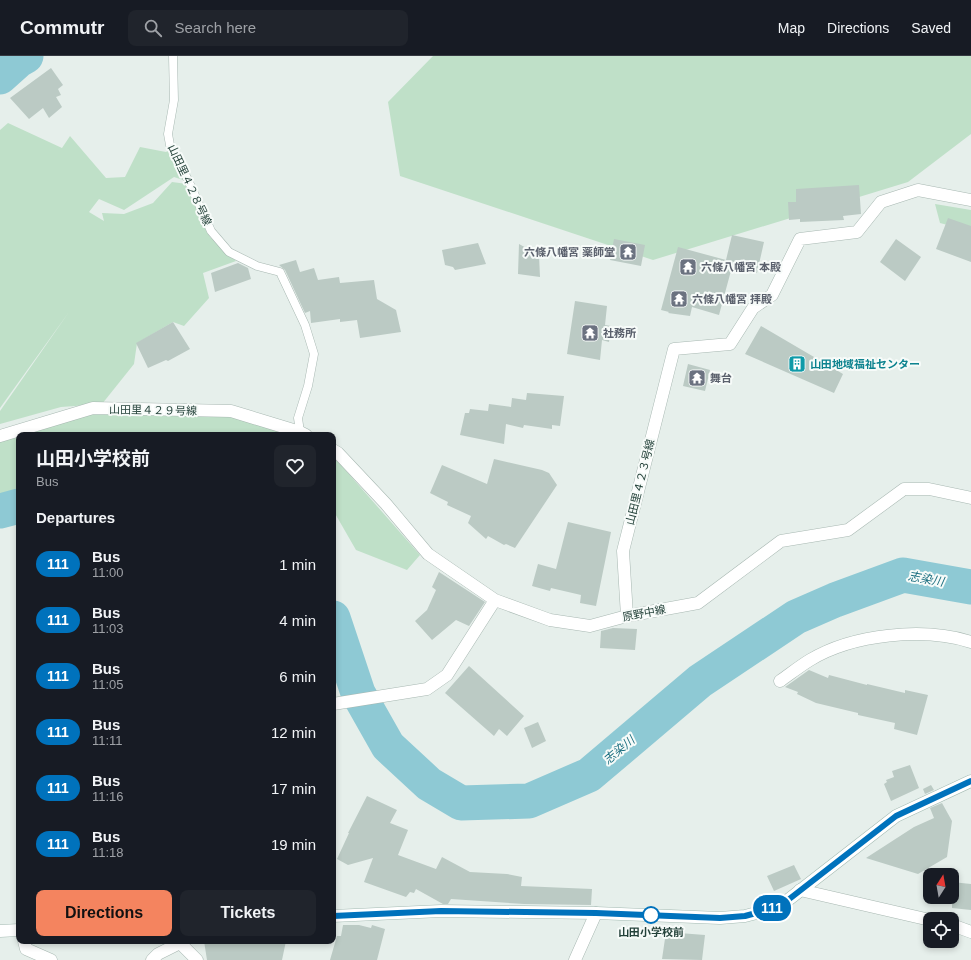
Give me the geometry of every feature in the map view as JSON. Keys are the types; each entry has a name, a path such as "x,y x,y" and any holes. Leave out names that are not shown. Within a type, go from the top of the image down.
{"street":[{"name":"山田里４２３号線","path":"627,616 623,552 674,349 730,344 753,308 772,295 800,238 856,232 881,202 918,190 971,200"},
{"name":"山田里４２９号線","path":"0,436 93,408 231,411 300,432"},
{"path":"336,452 386,504 428,554 495,600 447,675 427,689 336,704"},
{"name":"原野中線","path":"495,600 550,620 590,626 627,616 698,603 781,541 848,530 904,489 929,489 971,498"},
{"path":"780,681 811,659 839,647 875,638 907,634 940,635 971,642"},
{"path":"336,916 441,911 596,913 720,918 745,916 779,907 896,816 971,781"},
{"path":"800,890 923,918"},
{"path":"575,960 596,913"},
{"path":"959,928 971,932"},
{"path":"0,931 16,930"},
{"path":"25,944 26,949 51,960"},
{"path":"152,960 158,954 176,944"},
{"path":"182,944 197,960"}],"lane":[{"name":"山田里４２８号線","path":"173,56 174,100 168,134 170,145 194,192 211,231 229,252 257,266 280,272 305,325 314,354 308,386 298,418 303,432"}],"green space":[{"path":"433,56 971,56 971,134 908,182 653,260 400,176 388,102"},
{"path":"8,123 62,148 70,136 106,178 125,177 140,147 166,152 170,150 186,181 174,177 124,210 99,199 89,212 104,221 102,213 124,214 153,203 172,182 187,184 210,237 236,261 203,273 209,298 184,326 173,322 137,343 134,364 102,404 61,407 0,424 0,411 69,312 0,408 0,130"},
{"path":"935,204 971,210 971,231 940,223"},
{"path":"99,408 229,417 300,432 25,432"},
{"path":"16,435 16,490 0,495 0,440"},
{"path":"336,459 420,555 407,570 356,550 336,515"}],"building":[{"path":"51,68 63,85 58,89 61,95 56,97 62,107 49,118 43,108 29,119 10,98"},
{"path":"859,185 861,214 843,216 844,220 800,222 800,219 789,220 788,202 796,202 796,189"},
{"path":"948,218 971,226 971,262 936,249"},
{"path":"732,235 764,242 757,273 732,267 719,315 692,307 690,316 668,313 669,312 661,310 678,247 726,260"},
{"name":"六條八幡宮 薬師堂","path":"614,239 645,245 641,266 610,260"},
{"path":"896,239 921,257 905,281 880,262"},
{"path":"478,243 486,264 455,270 453,267 445,265 442,250"},
{"path":"519,244 539,255 540,277 518,274"},
{"path":"296,260 300,272 314,268 318,280 339,277 340,283 374,280 377,299 396,310 401,332 360,338 357,320 340,322 340,319 311,323 310,311 305,313 285,270 279,265"},
{"path":"238,263 248,268 251,279 215,292 211,273"},
{"name":"社務所","path":"575,301 607,306 605,325 611,326 609,342 602,340 600,360 567,354"},
{"path":"173,322 190,349 168,361 166,360 148,368 136,343"},
{"name":"山田地域福祉センター","path":"761,326 843,374 834,393 745,354"},
{"name":"舞台","path":"688,364 710,370 705,391 683,386"},
{"path":"527,393 564,396 560,426 552,425 552,429 524,425 523,428 506,424 504,444 460,435 465,413 469,413 470,409 488,411 489,404 511,407 512,398 526,400"},
{"path":"494,459 542,470 549,473 557,485 515,548 506,544 504,545 488,536 486,539 468,523 471,516 447,505 448,502 430,493 442,465 487,484"},
{"path":"568,522 611,532 596,606 580,603 581,595 551,588 550,591 532,586 538,564 556,569"},
{"path":"439,572 485,602 469,626 456,620 432,640 415,621 427,610 436,590 432,587"},
{"path":"613,628 637,629 635,650 600,648 601,631"},
{"path":"469,666 524,716 507,736 499,729 494,736 445,693"},
{"path":"809,670 828,678 829,675 905,693 905,690 928,695 917,735 894,729 895,723 858,715 858,713 816,703 797,694 798,692 785,687"},
{"path":"538,722 546,741 532,748 524,728"},
{"path":"910,765 919,788 891,801 884,784 887,782 886,780 894,777 892,771"},
{"path":"931,785 934,790 925,794 923,789"},
{"path":"367,796 397,810 390,823 408,830 398,855 436,869 442,857 470,872 507,874 522,877 521,886 592,889 591,905 524,904 451,899 448,904 443,904 416,889 414,893 410,892 406,897 364,882 373,858 348,865 337,859 348,833"},
{"path":"942,803 952,821 947,857 928,868 923,868 923,871 918,874 866,858 914,827 934,818 930,808"},
{"path":"794,865 801,879 774,891 767,876"},
{"path":"959,883 971,884 971,910 952,908 952,904 959,904"},
{"path":"343,925 359,925 371,928 372,925 385,929 377,960 330,960 335,944 336,944 337,936 341,936"},
{"path":"666,932 705,935 702,960 662,959"},
{"path":"204,944 285,944 282,960 207,960"}],"waterway":[{"path":"0,77 19,60 26,56"},
{"name":"志染川","path":"0,511 16,507"},
{"name":"志染川","path":"336,627 358,693 388,746 429,784 461,803 529,801 589,775 700,681 796,617 835,600 903,575 971,587"}],"bus line":[{"name":"111","path":"336,916 441,911 596,913 720,918 745,916 779,907 896,816 971,781"}],"place":[{"name":"六條八幡宮 薬師堂","path":"628,252"},
{"name":"六條八幡宮 本殿","path":"688,267"},
{"name":"六條八幡宮 拝殿","path":"679,299"},
{"name":"社務所","path":"590,333"},
{"name":"山田地域福祉センター","path":"797,364"},
{"name":"舞台","path":"697,378"},
{"name":"山田小学校前","path":"651,915"}]}
